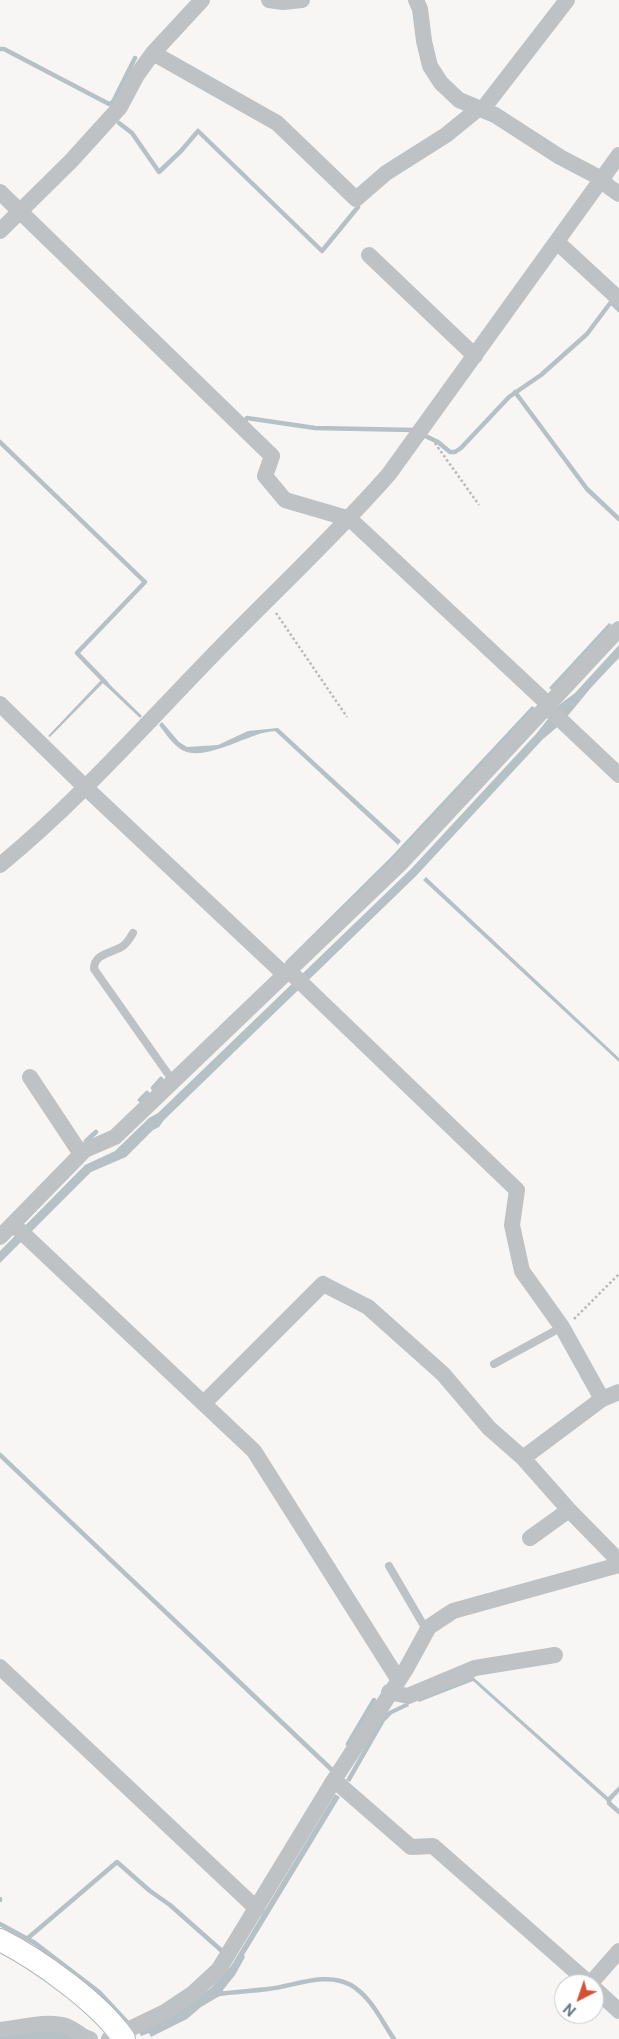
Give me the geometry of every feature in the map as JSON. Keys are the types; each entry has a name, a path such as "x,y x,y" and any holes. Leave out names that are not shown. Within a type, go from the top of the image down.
{"street":[{"path":"0,231 71,161 120,107 137,75 153,53 202,0"},
{"path":"271,0 302,0"},
{"path":"416,0 420,9 430,66 441,83 459,100 494,114 560,157 602,179 619,194"},
{"path":"153,53 277,123 356,199 386,173 446,135 480,109 567,0"},
{"path":"0,865 30,840 85,787 266,601 350,518 389,474 619,154"},
{"path":"0,192 272,456 265,476 285,500 350,518 619,775"},
{"path":"557,242 619,299"},
{"path":"369,255 475,356"},
{"path":"0,1237 20,1231 85,1150 115,1137 400,864 549,708 619,629"},
{"path":"0,704 85,787 287,973 517,1190 512,1225 522,1271 563,1328 602,1399"},
{"path":"30,1077 81,1154"},
{"path":"20,1231 254,1451 393,1686 412,1702 475,1668 555,1654"},
{"path":"204,1403 323,1284 368,1307 443,1374 489,1428 523,1458 569,1510 619,1561"},
{"path":"523,1458 602,1399 619,1392"},
{"path":"530,1538 569,1510"},
{"path":"0,1940 24,1952 97,2008 118,2037 165,2012 192,1994 219,1969 257,1910 334,1780 393,1686 406,1669 429,1627 453,1611 619,1565"},
{"path":"0,1667 257,1910"},
{"path":"334,1780 411,1847 433,1846 590,1984 619,1951"},
{"path":"604,1997 619,2011"},
{"path":"0,2030 56,2024 69,2027 82,2037 90,2039"}],"lane":[{"path":"133,933 129,941 122,947 98,958 94,963 94,969 173,1081"},
{"path":"494,1364 563,1328"},
{"path":"389,1566 427,1631"}],"path":[{"path":"424,427 479,504"},
{"path":"266,601 285,624 348,717"},
{"path":"563,1328 619,1274"}],"shaded area":[{"path":"609,623 612,625 552,690 549,688"},
{"path":"619,645 619,658 562,722 543,739 416,876 164,1120 159,1127 153,1130 126,1157 91,1172 0,1263 0,1251 85,1165 115,1151 149,1118 158,1113 411,869 536,734 559,705 575,693"},
{"path":"103,678 142,716 140,718 103,683 50,737 48,736"},
{"path":"532,706 535,708 395,858 287,963 285,962 391,857"},
{"path":"162,722 179,742 187,747 218,745 248,731 278,728 401,841 398,845 275,731 253,736 215,750 192,753 178,748 172,742 159,725"},
{"path":"426,877 619,1058 619,1062 423,880"},
{"path":"473,1677 608,1797 619,1786 619,1792 609,1803 473,1681 419,1702 417,1699"},
{"path":"408,1702 409,1706 392,1714 385,1721 350,1782 346,1780 381,1718 387,1712"},
{"path":"335,1794 340,1797 244,1955 245,1957 235,1975 223,1990 223,1994 201,2007 187,2019 151,2037 149,2033 141,2036 138,2030 183,2008 211,1988 231,1966"},
{"path":"55,2028 79,2039 0,2039 0,2034"}],"waterway":[{"path":"0,49 4,49 109,104 113,102 135,58"},
{"path":"119,123 132,133 159,172 198,131 322,251 358,207"},
{"path":"245,421 247,418 315,428 413,430 438,442 450,452 455,452 509,397 541,375 587,334 611,302 619,310"},
{"path":"515,392 587,489 619,519"},
{"path":"0,442 145,582 77,653 106,683"},
{"path":"153,1088 161,1079"},
{"path":"140,1100 147,1093"},
{"path":"86,1141 96,1132"},
{"path":"0,1455 332,1770"},
{"path":"348,1744 374,1700"},
{"path":"609,1800 609,1803 619,1812"},
{"path":"28,1938 117,1862 222,1951"},
{"path":"0,1924 35,1943 99,1992 127,2022"},
{"path":"218,1994 268,1989 321,1979 341,1981 351,1985 364,1996 375,2009 394,2039"}]}
